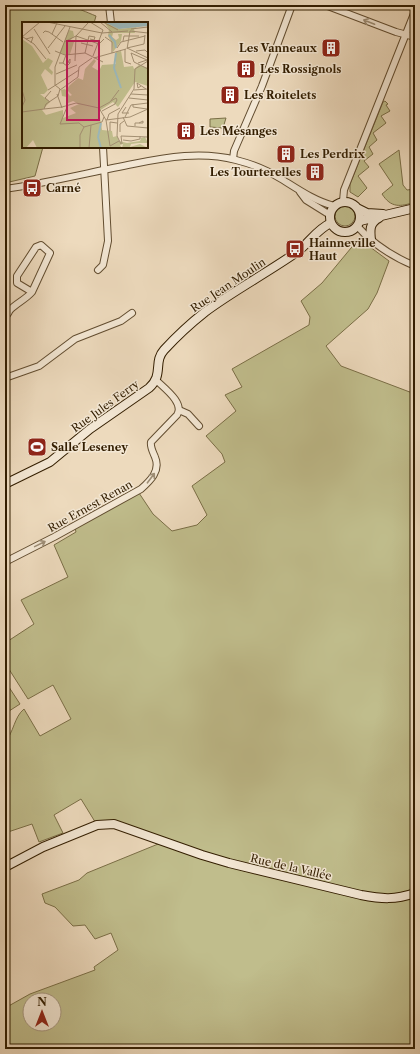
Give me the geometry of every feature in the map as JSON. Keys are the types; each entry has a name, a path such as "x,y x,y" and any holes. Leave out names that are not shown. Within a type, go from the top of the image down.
{"street":[{"path":"110,5 111,22"},
{"path":"233,159 234,151 262,86 292,5"},
{"path":"325,5 396,32 415,37"},
{"path":"343,202 344,190 415,11"},
{"path":"98,270 103,265 108,241 103,148"},
{"path":"5,189 104,169 179,156 195,155 233,159 267,172 319,201 334,206 343,202 352,203 362,212 385,216"},
{"path":"299,191 306,200 331,219 337,230 346,232 354,229 359,224 415,208"},
{"path":"331,219 334,206"},
{"path":"359,209 361,217 359,224"},
{"path":"371,240 370,228 372,224 375,220 385,216"},
{"name":"Rue Jean Moulin","path":"156,380 158,364 162,353 194,321 211,308 298,251 331,219"},
{"path":"359,224 371,240 393,256 415,266"},
{"path":"5,317 8,315 9,311 28,297 32,292 50,253 41,245 36,247 17,276 17,283 32,292"},
{"path":"5,378 39,366 75,339 121,321 132,313"},
{"path":"156,380 173,396 178,404 179,410 188,414 199,426"},
{"name":"Rue Jules Ferry","path":"5,484 50,462 87,431 149,388 156,380"},
{"name":"Rue Ernest Renan","path":"5,562 141,489 152,479 156,470 156,460 151,442 154,437 177,415 179,410"},
{"name":"Rue de la Vallée","path":"5,867 43,847 97,825 114,824 229,863 374,898 392,899 415,892"}],"shaded area":[{"path":"5,5 40,5 41,8 63,5 76,8 96,16 94,22 22,22 22,148 43,148 35,176 5,183"},
{"path":"385,101 388,104 386,105 390,111 381,116 386,123 373,133 377,140 369,147 373,154 364,161 369,167 358,176 367,188 358,197 350,192 350,184 383,102"},
{"path":"226,118 223,128 210,127 210,119"},
{"path":"399,150 403,185 407,190 415,189 415,202 405,205 392,204 385,199 382,194 393,185 379,164"},
{"path":"345,206 352,209 355,216 352,223 345,226 338,223 335,216 338,209"},
{"path":"356,242 366,244 389,261 377,293 368,309 326,346 341,366 415,394 415,1049 5,1049 5,1008 22,998 22,1032 62,1032 62,992 35,992 95,970 94,967 118,950 111,933 95,939 85,925 73,926 55,907 45,903 42,894 79,880 87,873 163,842 114,824 97,825 81,799 54,815 63,833 39,842 32,824 5,833 5,742 18,716 24,709 40,736 71,719 53,685 28,699 5,663 5,643 34,624 21,600 68,577 54,545 76,532 75,528 139,493 153,514 172,531 197,525 207,515 192,486 225,462 222,454 206,436 236,411 225,395 242,387 232,369 309,325 310,317 301,301 322,283"},
{"path":"5,681 20,704 6,713 8,725 5,734"}],"place":[{"name":"Les Vanneaux","path":"331,48"},
{"name":"Les Rossignols","path":"246,69"},
{"name":"Les Roitelets","path":"230,95"},
{"name":"Les Mésanges","path":"186,131"},
{"name":"Les Perdrix","path":"286,154"},
{"name":"Les Tourterelles","path":"315,172"},
{"name":"Carné","path":"32,188"},
{"name":"Hainneville Haut","path":"295,249"},
{"name":"Salle Leseney","path":"37,447"}]}
